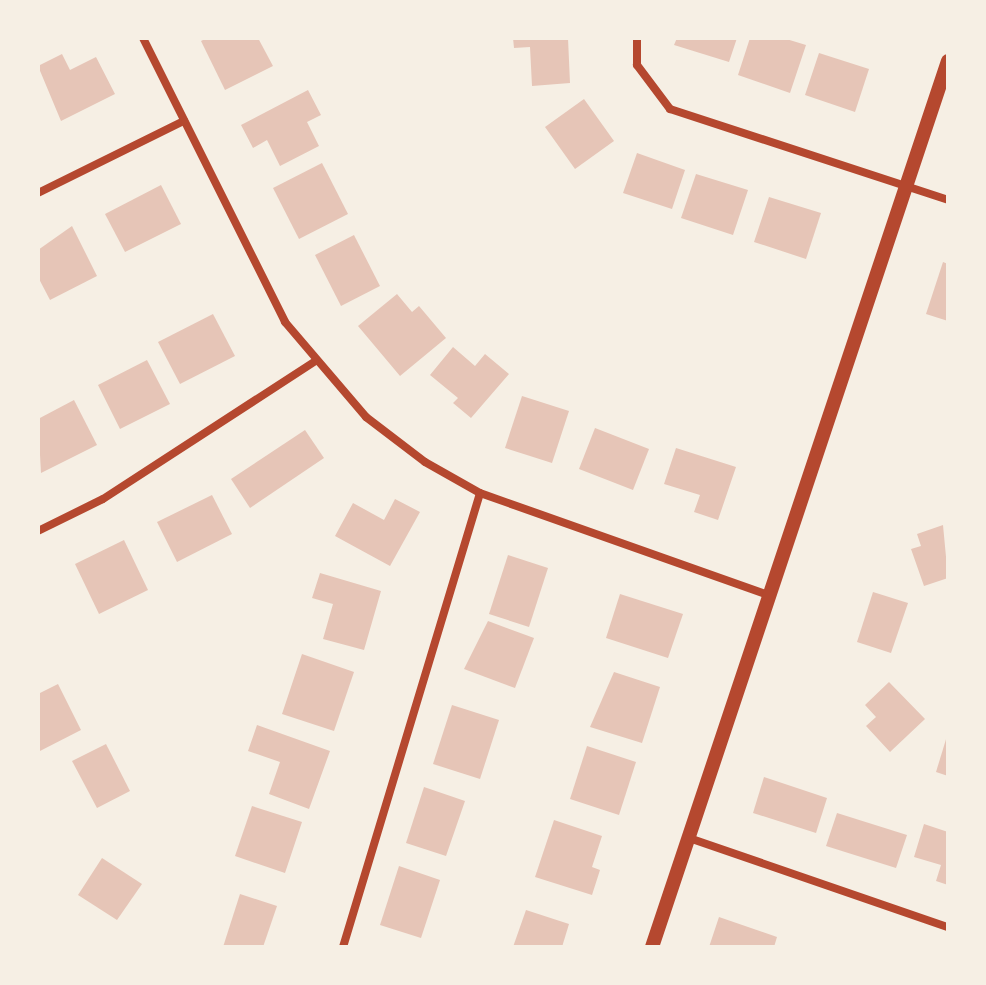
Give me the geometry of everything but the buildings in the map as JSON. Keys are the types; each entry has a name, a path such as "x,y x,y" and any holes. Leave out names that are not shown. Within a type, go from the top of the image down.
{"main road":[{"path":"652,947 948,61"}],"street":[{"path":"143,38 285,322 314,362 366,417 425,462 480,493 771,596"},
{"path":"637,38 637,65 670,109 948,200"},
{"path":"38,193 184,121"},
{"path":"38,531 103,499 314,362"},
{"path":"343,947 480,493"},
{"path":"689,838 948,927"}]}
